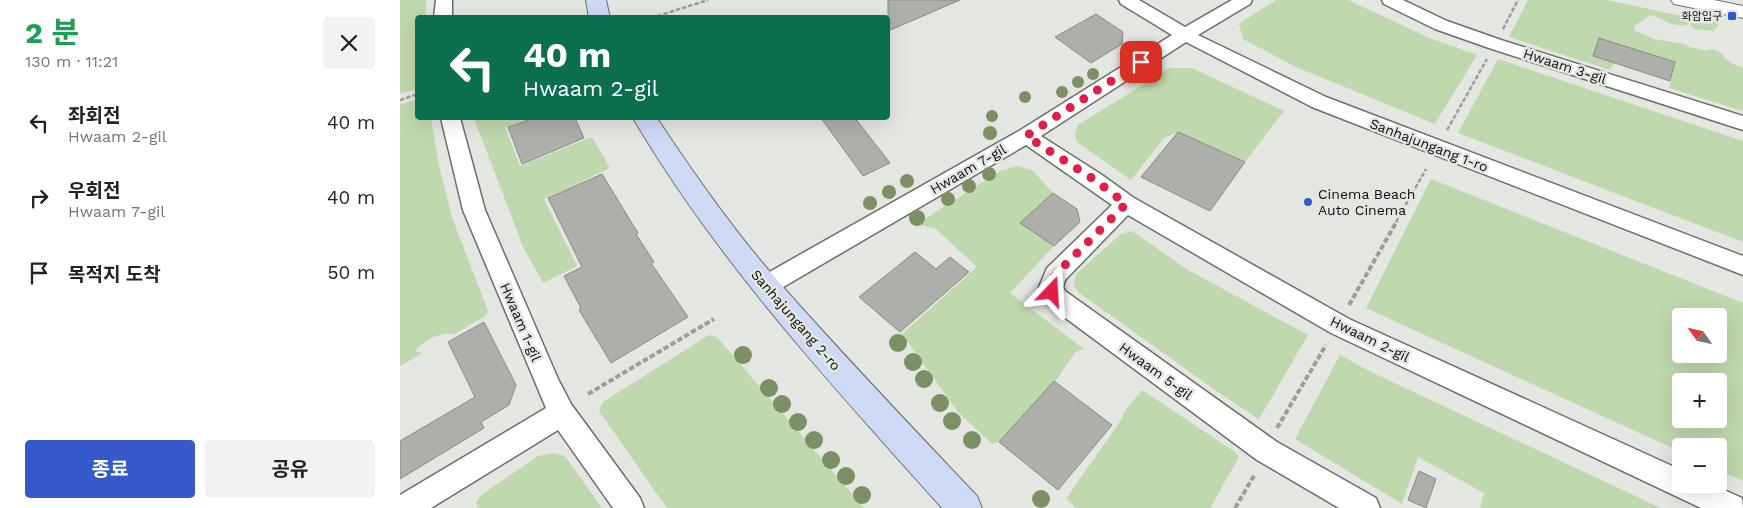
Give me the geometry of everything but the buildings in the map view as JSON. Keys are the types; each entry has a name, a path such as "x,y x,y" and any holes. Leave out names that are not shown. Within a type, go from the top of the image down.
{"main road":[{"path":"596,0 599,15"},
{"name":"Sanhajungang 2-ro","path":"646,120 681,174 765,286 849,382 966,508"}],"street":[{"path":"443,15 444,0"},
{"name":"Sanhajungang 1-ro","path":"1127,0 1185,35 1319,102 1743,266"},
{"name":"Hwaam 7-gil","path":"765,286 1026,136 1185,35 1244,0"},
{"name":"Hwaam 3-gil","path":"1390,0 1441,24 1486,40 1743,123"},
{"path":"1681,0 1743,12"},
{"name":"Hwaam 1-gil","path":"451,120 474,210 562,414 630,508"},
{"name":"Hwaam 2-gil","path":"1026,136 1095,180 1126,204 1340,326 1722,506"},
{"name":"Hwaam 5-gil","path":"1126,204 1055,275 1051,287 1056,298 1266,451 1366,508"},
{"path":"405,508 562,414"}],"path":[{"path":"660,15 708,0"},
{"path":"1499,36 1518,0"},
{"path":"1446,132 1491,53"},
{"path":"400,100 415,95"},
{"path":"1349,306 1426,169"},
{"path":"588,394 714,319"},
{"path":"1273,435 1330,339"},
{"path":"1235,508 1260,465"}],"green space":[{"path":"400,0 426,0 426,15 415,15 415,90 400,94"},
{"path":"1276,0 1348,0 1427,37 1477,55 1435,124 1296,67 1243,39 1239,24"},
{"path":"1528,0 1607,0 1686,17 1703,18 1719,24 1714,31 1694,29 1689,24 1674,24 1651,15 1635,25 1634,30 1654,39 1684,44 1705,51 1716,50 1731,63 1743,68 1743,111 1669,88 1675,62 1614,62 1610,70 1509,37"},
{"path":"1498,59 1743,141 1743,242 1458,133"},
{"path":"1170,68 1192,68 1284,111 1245,162 1178,132 1164,138 1131,180 1077,142 1075,133 1078,125"},
{"path":"415,100 415,120 431,120 439,166 452,217 488,311 485,316 454,334 438,335 427,340 415,351 423,353 400,366 400,105"},
{"path":"475,120 524,120 505,127 520,166 592,137 610,168 544,199 577,266 543,283 523,247"},
{"path":"1017,166 1032,170 1053,193 1020,223 1054,246 1010,293 1084,349 1075,352 1057,379 999,442 992,444 958,412 902,334 977,267 936,229 917,224 1000,171"},
{"path":"1431,179 1743,303 1743,481 1727,474 1727,438 1672,438 1672,448 1366,308"},
{"path":"1132,231 1188,270 1308,335 1259,419 1222,395 1078,292 1074,285 1076,274 1121,234"},
{"path":"709,335 717,337 864,508 667,508 599,411 603,402"},
{"path":"1340,355 1371,372 1661,508 1480,508 1484,493 1418,457 1402,504 1295,439"},
{"path":"1142,390 1235,452 1239,457 1210,508 1077,508 1066,499 1121,420 1125,411"},
{"path":"554,453 565,456 602,508 479,508 476,503 480,496 538,456"}],"place":[{"name":"화암입구","path":"1732,16"},
{"name":"Cinema Beach Auto Cinema","path":"1308,202"}],"route":[{"path":"1052,292 1052,281 1056,274 1126,204 1095,180 1026,136 1141,62"}]}
